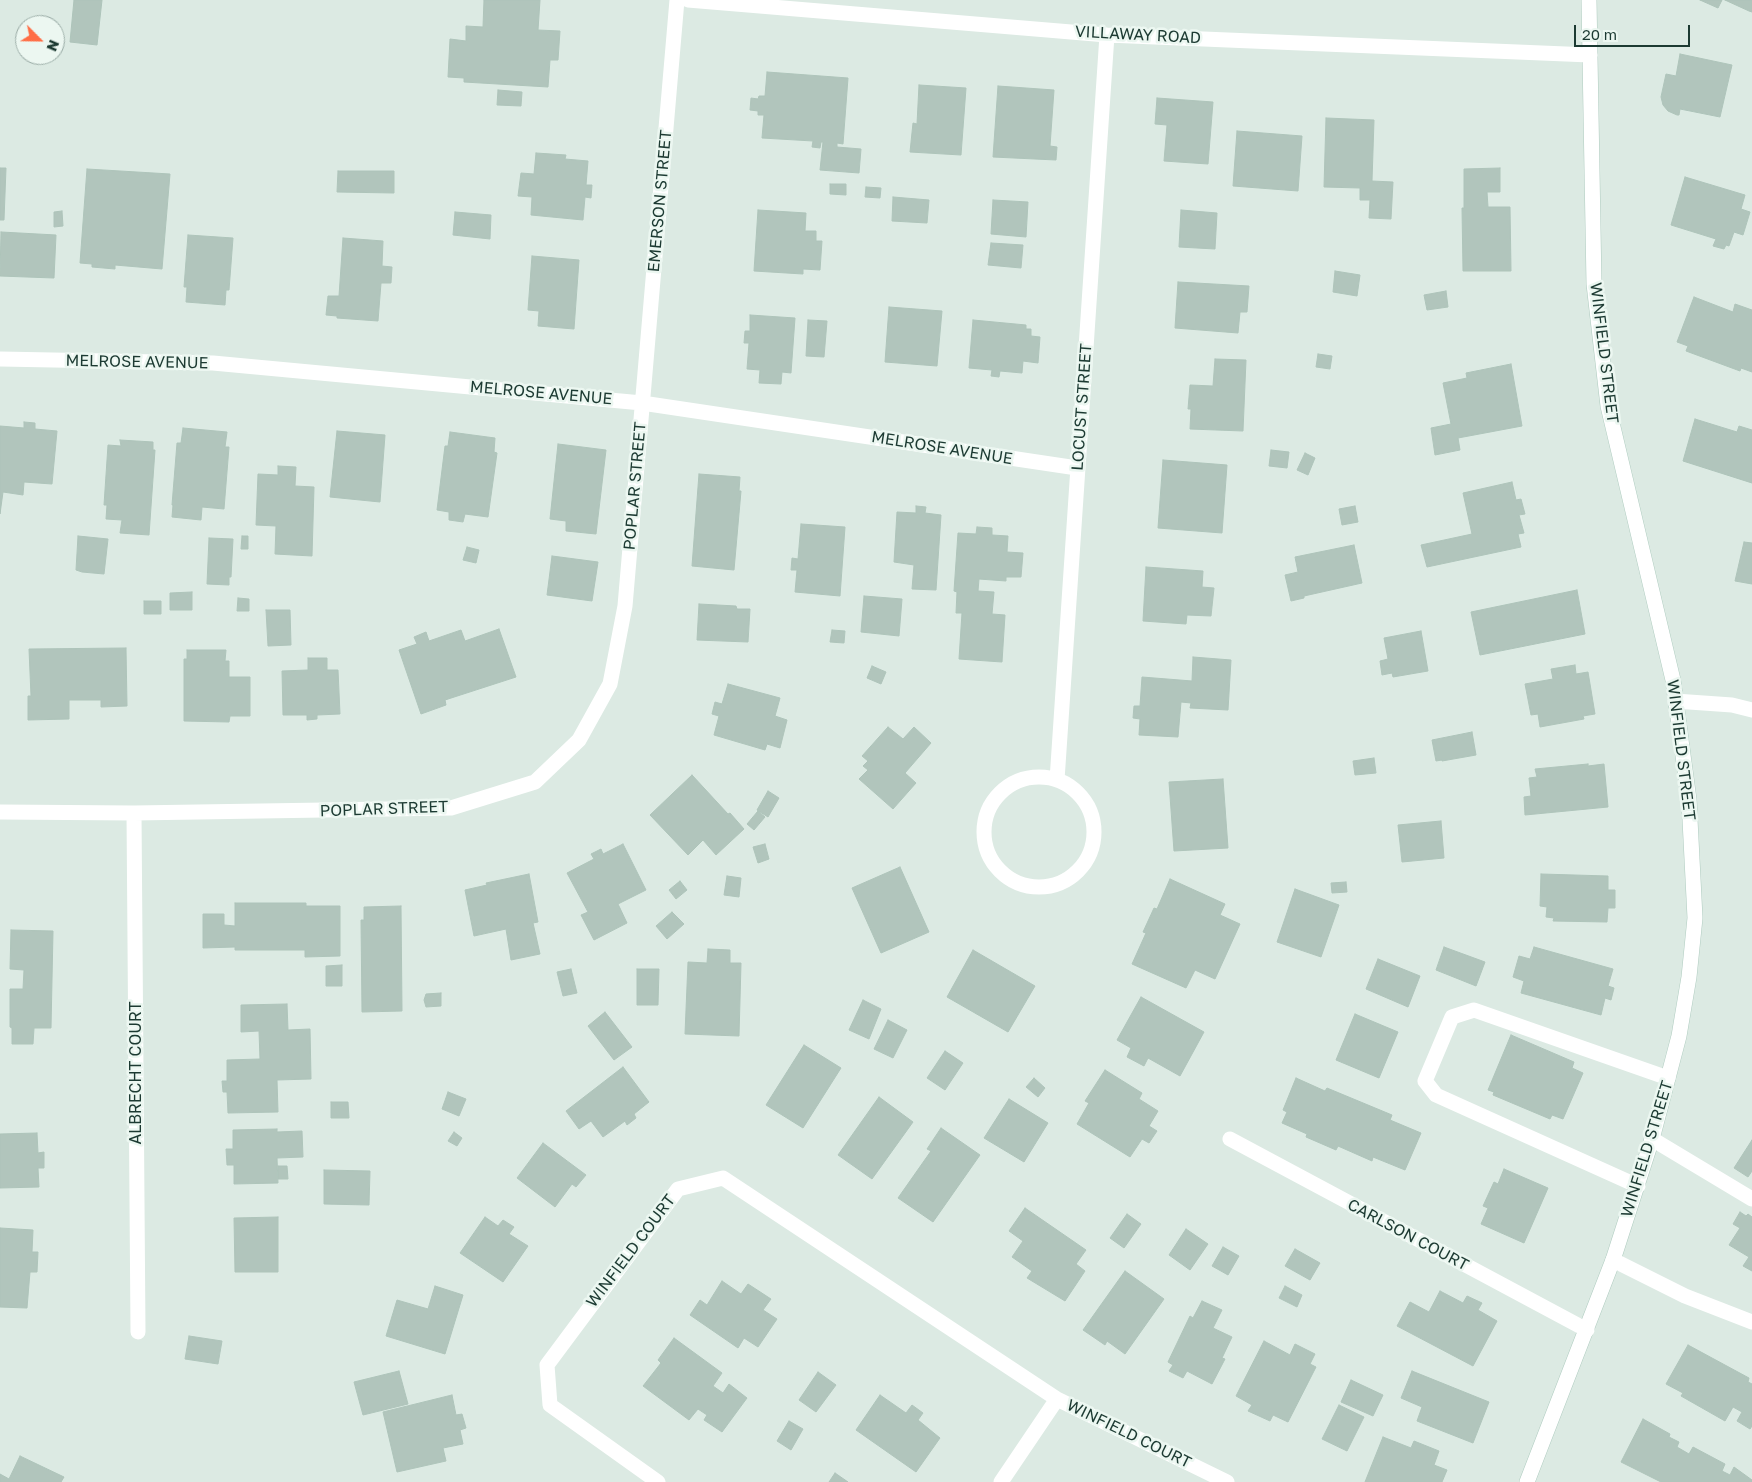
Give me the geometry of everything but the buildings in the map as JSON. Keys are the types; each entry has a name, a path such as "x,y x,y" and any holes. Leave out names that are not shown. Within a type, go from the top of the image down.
{"street":[{"name":"EMERSON STREET","path":"642,403 677,0"},
{"name":"VILLAWAY ROAD","path":"688,0 1107,35 1590,55"},
{"name":"WINFIELD STREET","path":"1527,1482 1613,1260 1652,1139 1679,1036 1690,977 1695,918 1689,800 1673,680 1608,406 1594,284 1589,0"},
{"name":"LOCUST STREET","path":"1057,780 1107,35"},
{"name":"MELROSE AVENUE","path":"0,359 213,363 642,403 1077,468"},
{"name":"POPLAR STREET","path":"0,812 134,813 451,808 535,782 580,740 610,684 625,606 642,403"},
{"path":"1676,700 1732,705 1752,710"},
{"path":"1038,776 1057,780 1074,789 1087,803 1094,821 1094,840 1088,858 1076,874 1060,884 1040,887 1022,885 1005,875 992,861 985,843 985,824 991,805 1003,790 1020,780 1038,776"},
{"name":"ALBRECHT COURT","path":"134,813 138,1332"},
{"path":"1638,1186 1436,1095 1425,1080 1452,1017 1474,1010 1668,1078"},
{"path":"1652,1139 1752,1199"},
{"name":"CARLSON COURT","path":"1230,1140 1586,1330"},
{"name":"WINFIELD COURT","path":"658,1482 550,1405 547,1365 678,1188 723,1178 1057,1399 1227,1482"},
{"path":"1613,1260 1685,1296 1752,1322"},
{"name":"WINFIELD COURT","path":"1001,1482 1057,1399"}]}
